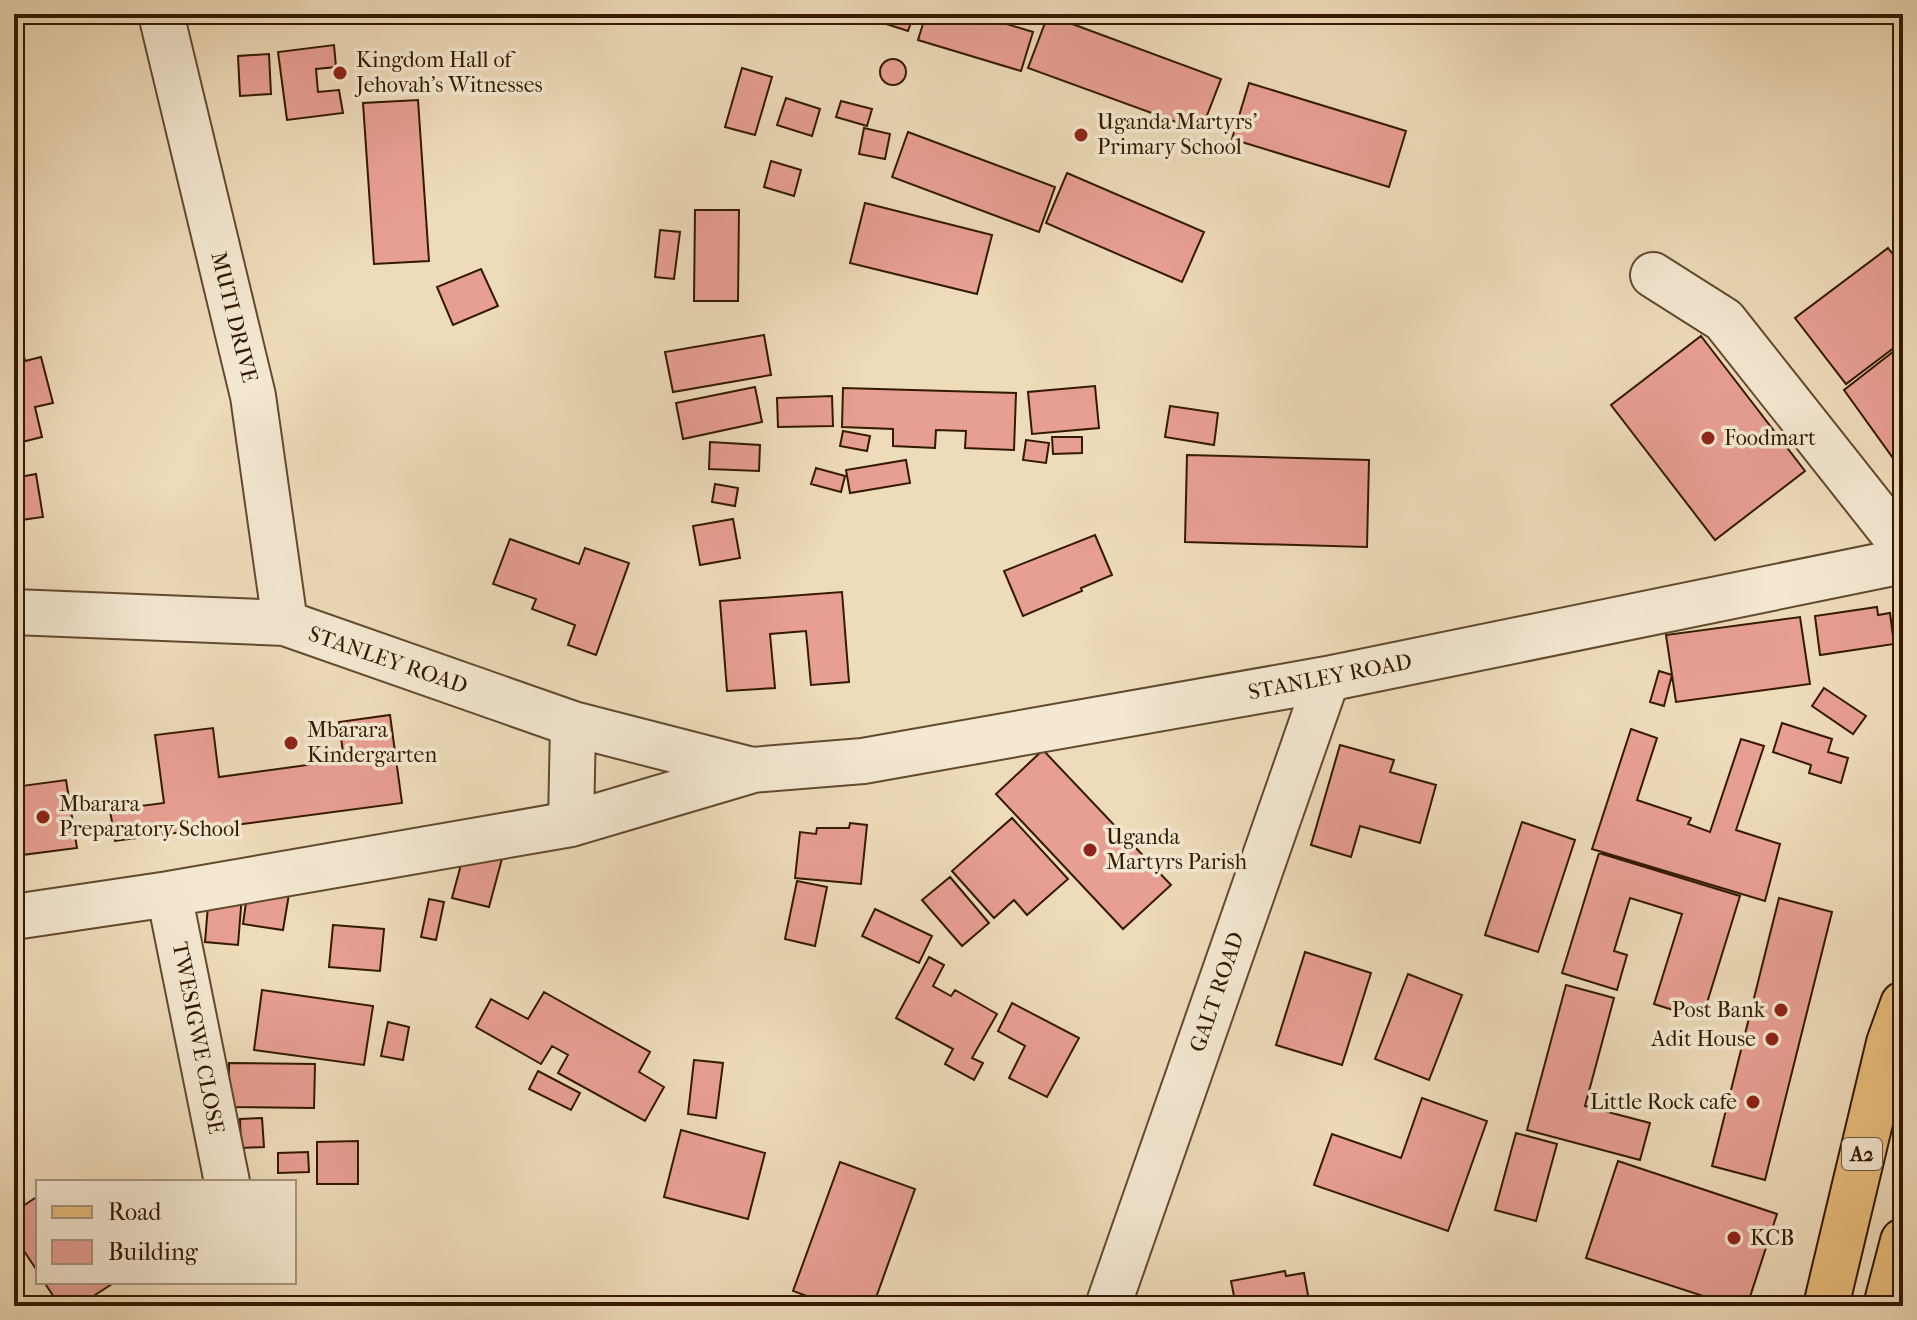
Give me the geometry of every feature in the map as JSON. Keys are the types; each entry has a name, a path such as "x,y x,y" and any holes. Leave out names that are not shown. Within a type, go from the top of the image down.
{"main road":[{"name":"A2","path":"1826,1306 1889,1043 1903,1004"},
{"path":"1893,1298 1903,1241"}],"street":[{"name":"MUTI DRIVE","path":"161,14 253,396 285,623"},
{"path":"1653,275 1724,320 1903,546"},
{"name":"STANLEY ROAD","path":"14,917 169,894 571,824 752,770 863,761 1327,679 1903,561"},
{"name":"STANLEY ROAD","path":"14,612 285,623 573,724 752,770"},
{"name":"GALT ROAD","path":"1108,1306 1327,679"},
{"path":"571,824 573,724"},
{"name":"TWESIGWE CLOSE","path":"169,894 227,1180"}],"building":[{"path":"855,14 914,14 908,31"},
{"path":"926,14 974,14 1033,32 1021,71 918,40"},
{"path":"1048,15 1221,79 1201,131 1028,68"},
{"path":"334,45 336,67 316,69 318,92 339,90 343,113 287,120 278,52"},
{"path":"269,54 271,94 240,96 238,56"},
{"path":"893,59 902,63 906,72 902,81 893,85 884,81 880,72 884,63"},
{"path":"742,68 772,77 755,135 725,127"},
{"path":"1249,83 1406,131 1389,187 1232,139"},
{"path":"786,98 820,109 812,136 777,125"},
{"path":"418,100 429,261 374,264 363,103"},
{"path":"841,101 872,109 867,126 836,117"},
{"path":"864,128 890,134 885,159 859,154"},
{"path":"908,132 1055,187 1039,232 892,177"},
{"path":"771,161 801,170 794,196 764,187"},
{"path":"1067,173 1204,232 1182,282 1046,223"},
{"path":"865,203 992,235 977,294 850,263"},
{"path":"695,210 739,210 738,301 694,301"},
{"path":"660,230 680,232 674,279 655,277"},
{"path":"1888,248 1903,267 1903,341 1846,384 1795,318"},
{"path":"481,269 498,306 453,325 437,287"},
{"path":"18,332 25,361 41,357 53,403 35,407 42,437 14,444 14,333"},
{"path":"764,335 771,375 673,392 665,352"},
{"name":"Foodmart","path":"1701,336 1805,471 1715,540 1611,405"},
{"path":"1903,344 1903,461 1898,465 1844,390"},
{"path":"1095,386 1099,428 1032,434 1028,392"},
{"path":"755,387 762,422 683,439 676,403"},
{"path":"843,388 1016,393 1014,450 965,448 966,431 936,430 935,448 893,446 893,429 842,427"},
{"path":"832,396 833,426 778,427 777,398"},
{"path":"1170,406 1218,413 1214,445 1165,437"},
{"path":"843,431 870,436 867,451 840,446"},
{"path":"1052,437 1082,437 1082,453 1053,454"},
{"path":"1026,440 1049,443 1046,463 1023,460"},
{"path":"710,442 760,445 759,471 709,469"},
{"path":"1187,455 1369,460 1367,547 1185,542"},
{"path":"906,460 910,483 850,493 846,470"},
{"path":"816,468 845,476 841,492 811,484"},
{"path":"36,474 43,517 14,521 14,478"},
{"path":"715,484 738,488 735,506 712,502"},
{"path":"733,519 740,558 700,565 693,526"},
{"path":"1095,535 1112,575 1023,616 1004,571"},
{"path":"510,539 579,564 585,548 629,563 596,655 568,645 575,625 532,609 536,599 493,584"},
{"path":"842,592 849,682 811,685 806,631 770,634 775,688 727,691 720,601"},
{"path":"1877,607 1878,615 1890,613 1894,644 1820,655 1815,616"},
{"path":"1800,617 1810,684 1676,702 1666,635"},
{"path":"1659,671 1672,675 1664,706 1650,702"},
{"path":"1824,688 1866,716 1853,734 1812,706"},
{"path":"390,715 402,803 115,841 110,810 164,803 155,735 213,728 219,777 344,760 339,722"},
{"path":"1782,723 1832,739 1828,752 1848,758 1841,783 1809,773 1811,765 1773,752"},
{"path":"1631,729 1657,738 1637,800 1691,818 1688,824 1710,832 1741,739 1764,746 1736,830 1780,844 1765,901 1592,849"},
{"path":"1340,745 1394,760 1390,772 1436,785 1420,843 1360,826 1351,857 1311,845"},
{"path":"1043,750 1171,885 1123,929 996,794"},
{"name":"Mbarara Preparatory School","path":"66,780 77,848 14,856 14,787"},
{"path":"1012,818 1068,879 1027,915 1014,900 994,918 952,871"},
{"path":"1522,822 1575,840 1538,952 1485,935"},
{"path":"850,823 867,825 861,884 795,878 800,832 816,834 817,828 849,828"},
{"path":"466,846 503,855 489,907 452,898"},
{"path":"1599,853 1740,896 1702,1019 1654,1004 1682,914 1630,898 1614,951 1627,955 1617,990 1562,973"},
{"path":"950,877 989,923 962,946 922,900"},
{"path":"797,881 827,887 815,946 785,939"},
{"path":"248,888 289,894 283,930 243,924"},
{"path":"209,893 242,895 238,945 205,942"},
{"name":"Adit House","path":"1779,898 1832,912 1765,1180 1712,1166"},
{"path":"429,899 444,902 436,940 421,937"},
{"path":"875,909 932,936 919,963 862,936"},
{"path":"333,925 384,929 380,971 329,967"},
{"path":"1305,952 1371,973 1342,1065 1276,1045"},
{"path":"929,957 944,965 933,986 951,996 955,990 997,1014 972,1058 983,1063 974,1080 945,1064 953,1049 896,1018"},
{"path":"1408,974 1462,995 1429,1080 1375,1059"},
{"path":"1566,985 1614,998 1585,1106 1650,1123 1640,1160 1527,1130"},
{"path":"262,990 373,1006 364,1065 254,1050"},
{"path":"544,992 650,1052 639,1072 664,1087 645,1121 558,1073 568,1055 552,1046 541,1064 476,1027 491,999 528,1019"},
{"path":"1012,1003 1079,1038 1047,1097 1009,1078 1025,1046 998,1031"},
{"path":"388,1022 409,1027 403,1060 381,1056"},
{"path":"694,1060 723,1063 716,1118 688,1114"},
{"path":"229,1063 315,1064 314,1108 229,1107"},
{"path":"538,1071 580,1093 571,1110 529,1089"},
{"path":"1422,1098 1487,1121 1448,1231 1314,1185 1332,1134 1401,1158"},
{"path":"262,1118 264,1147 241,1148 240,1119"},
{"path":"681,1130 765,1153 748,1219 664,1197"},
{"path":"1516,1133 1557,1144 1536,1221 1495,1210"},
{"path":"358,1141 358,1184 317,1184 317,1142"},
{"path":"308,1152 309,1172 278,1173 278,1153"},
{"path":"1618,1161 1777,1214 1747,1306 1734,1306 1586,1258"},
{"path":"840,1162 915,1189 873,1306 834,1306 793,1291"},
{"path":"36,1197 36,1269 14,1236 14,1212"},
{"path":"1285,1271 1286,1276 1304,1273 1310,1306 1236,1306 1231,1281"},
{"path":"45,1284 112,1284 78,1306 60,1306"}],"place":[{"name":"Kingdom Hall of Jehovah's Witnesses","path":"340,73"},
{"name":"Uganda Martyrs' Primary School","path":"1081,135"},
{"name":"Foodmart","path":"1708,438"},
{"name":"Mbarara Kindergarten","path":"291,743"},
{"name":"Mbarara Preparatory School","path":"43,817"},
{"name":"Uganda Martyrs Parish","path":"1090,850"},
{"name":"Post Bank","path":"1781,1010"},
{"name":"Adit House","path":"1772,1039"},
{"name":"Little Rock cafe","path":"1753,1102"},
{"name":"KCB","path":"1734,1238"}]}
